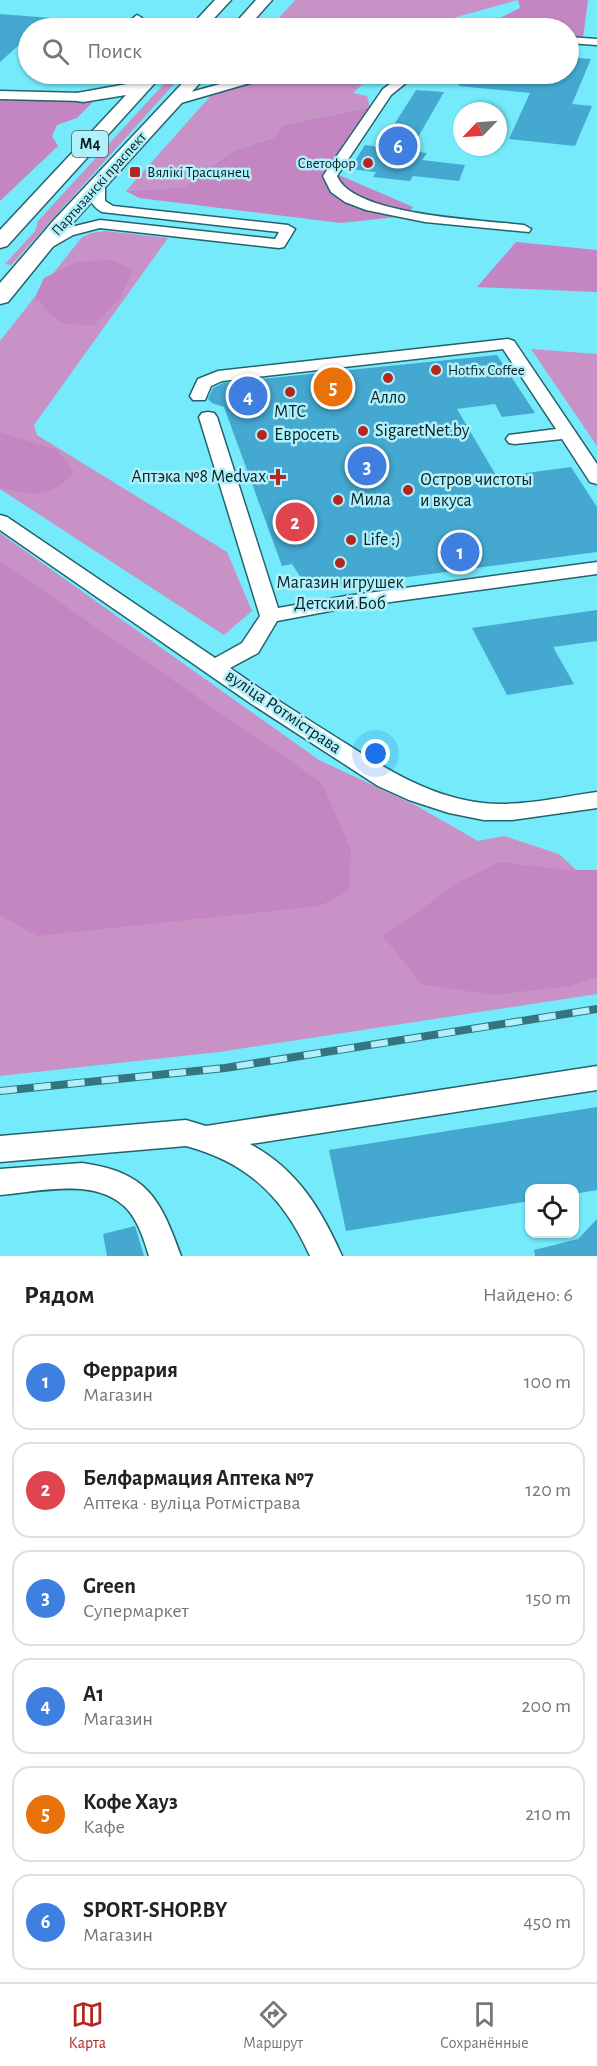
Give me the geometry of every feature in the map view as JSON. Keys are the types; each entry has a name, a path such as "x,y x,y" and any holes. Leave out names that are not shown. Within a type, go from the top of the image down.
{"highway":[{"path":"248,18 264,0"},
{"path":"204,18 215,4"},
{"path":"84,97 134,84"},
{"name":"Партызанскі праспект","path":"0,242 145,84"},
{"name":"Партызанскі праспект","path":"0,297 9,273 42,247 191,84"},
{"path":"84,97 103,102 115,117"}],"street":[{"path":"579,41 597,42"},
{"path":"177,100 228,84"},
{"path":"398,84 387,93 330,176 335,188 349,199 398,213 524,229"},
{"path":"4,95 84,97"},
{"path":"42,247 68,232 100,224 279,244 288,229 112,210 98,202 95,196 98,185"},
{"path":"200,396 204,383 218,376 508,344 597,478"},
{"path":"207,417 270,616"},
{"path":"514,439 566,433"},
{"name":"вуліца Ротмістрава","path":"0,520 258,698 386,780 417,794 457,807 484,812 512,812 597,800"},
{"path":"216,667 250,648 270,616 346,602 597,568"},
{"path":"209,1138 597,1078"},
{"path":"0,1149 186,1133 209,1138 250,1160 295,1198 326,1256"},
{"path":"0,1182 87,1176 124,1187 142,1202 154,1221 165,1256"}],"shaded area":[{"path":"295,0 518,0 453,18 279,18"},
{"path":"518,0 588,0 583,38 579,37 579,18 500,18 520,8"},
{"path":"164,84 174,84 14,262 11,265 5,264 35,231 38,221"},
{"path":"221,84 363,84 353,93 367,96 370,107 283,125 273,138 234,150 184,187 126,191"},
{"path":"0,99 69,99 93,102 77,118 57,125 52,136 58,146 0,201"},
{"path":"370,107 362,130 332,172 413,207 406,216 341,223 139,198 126,191 184,187 234,150 273,138 283,125"},
{"path":"105,231 168,238 34,425 37,435 227,552 252,611 224,635 0,489 0,341 82,237"},
{"path":"516,242 597,250 597,292 477,287"},
{"path":"113,260 133,271 120,298 94,325 60,321 35,297 44,278 76,262"},
{"path":"531,349 597,354 597,446"},
{"path":"0,432 57,450 74,471 66,481 49,491 31,493 0,488"},
{"path":"0,533 319,760 415,805 478,841 504,836 559,854 597,889 597,994 219,1052 0,1076"},
{"path":"0,561 322,783 351,850 349,891 320,906 37,936 0,915"},
{"path":"499,862 568,870 597,870 597,977 570,986 492,995 421,984 383,936 461,881"}],"building":[{"path":"0,14 51,18 18,18 18,46 0,62"},
{"path":"579,58 591,59 572,104 592,106 575,146 509,139 530,93 459,86 459,84 579,84"},
{"path":"416,90 444,92 410,151 427,153 422,160 465,165 459,181 413,176 410,181 373,177 376,172 350,169 365,145 380,147"},
{"path":"497,355 535,413 502,417 495,404 457,409 497,477 571,467 597,507 597,552 309,590 292,564 282,566 224,407 208,399 213,388 223,383"},
{"path":"597,610 597,641 553,647 574,684 507,695 472,628"},
{"path":"597,1107 597,1190 579,1193 579,1184 525,1184 525,1202 346,1231 329,1150"},
{"path":"597,1219 597,1256 535,1256 534,1250 579,1238"},
{"path":"135,1226 144,1256 107,1256 103,1234"}],"railway":[{"path":"0,1091 225,1068 597,1009"}],"place":[{"name":"SPORT-SHOP.BY","path":"398,146"},
{"name":"Светофор","path":"368,163"},
{"name":"Вялікі Трасцянец","path":"135,172"},
{"name":"Hotfix Coffee","path":"436,370"},
{"name":"Алло","path":"388,378"},
{"name":"Кофе Хауз","path":"333,387"},
{"name":"МТС","path":"290,392"},
{"name":"A1","path":"248,396"},
{"name":"SigaretNet.by","path":"363,431"},
{"name":"Евросеть","path":"262,435"},
{"name":"Green","path":"367,466"},
{"name":"Аптэка №8 Medvax","path":"278,477"},
{"name":"Остров чистоты и вкуса","path":"408,490"},
{"name":"Мила","path":"338,500"},
{"name":"Белфармация Аптека №7","path":"295,522"},
{"name":"Life :)","path":"351,540"},
{"name":"Феррария","path":"460,552"},
{"name":"Магазин игрушек Детский Боб","path":"340,563"}]}
